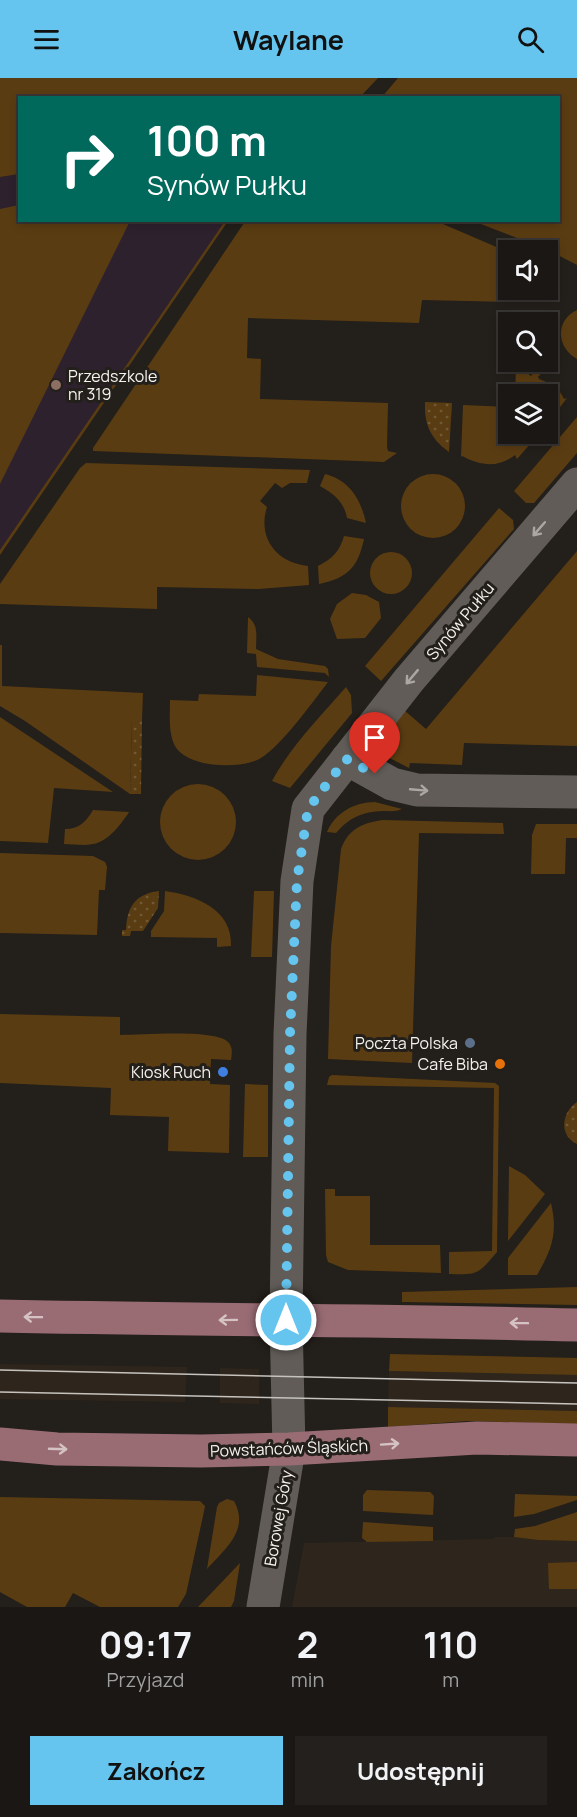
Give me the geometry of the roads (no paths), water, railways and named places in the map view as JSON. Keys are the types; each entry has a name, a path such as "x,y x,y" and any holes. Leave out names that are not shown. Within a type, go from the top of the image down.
{"main road":[{"path":"0,1316 205,1321 286,1320 577,1325"},
{"name":"Powstańców Śląskich","path":"0,1444 57,1449 201,1451 289,1449 477,1438 577,1440"}],"street":[{"name":"Synów Pułku","path":"286,1320 290,1034 299,861 308,809 409,680 577,484"},
{"path":"346,759 392,784 417,790 577,792"},
{"name":"Borowej Góry","path":"262,1607 289,1449 286,1320"}],"tram line":[{"path":"0,1370 577,1383"},
{"path":"0,1392 577,1404"}],"place":[{"name":"Przedszkole nr 319","path":"56,385"},
{"name":"Poczta Polska","path":"470,1043"},
{"name":"Cafe Biba","path":"500,1064"},
{"name":"Kiosk Ruch","path":"223,1072"}]}
